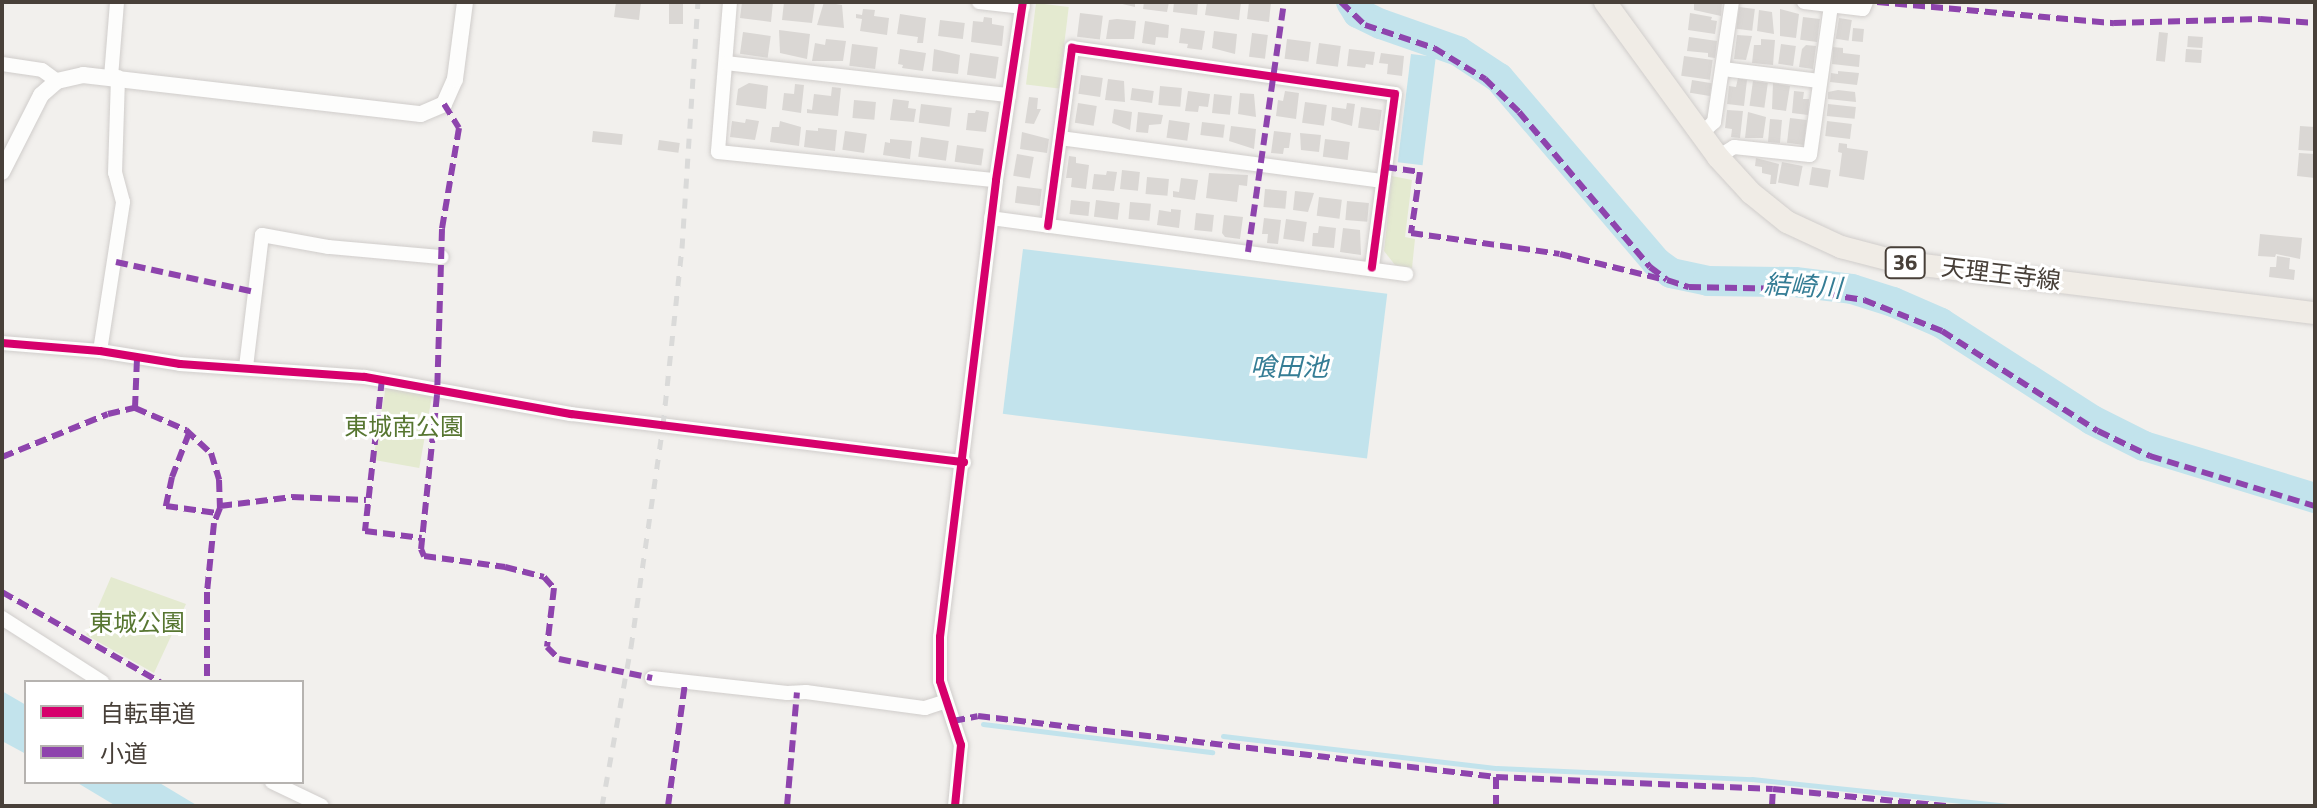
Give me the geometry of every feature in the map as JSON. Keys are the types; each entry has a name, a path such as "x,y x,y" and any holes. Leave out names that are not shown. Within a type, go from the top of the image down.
{"main road":[{"name":"天理王寺線","path":"1605,2 1718,157 1769,210 1810,233 1867,255 2315,313"}],"street":[{"path":"100,351 123,202 115,173 117,2"},
{"path":"2,172 41,95 57,81 83,75 421,114 444,104 455,79 465,2"},
{"path":"730,2 718,152 996,180"},
{"path":"955,806 961,745 944,702 940,681 940,637 964,462 991,218 1023,4 979,2"},
{"path":"1701,134 1714,122 1732,2"},
{"path":"1804,2 1863,9 1866,2"},
{"path":"1718,157 1734,147 1810,155 1831,6"},
{"path":"1048,226 1072,48 1395,94 1372,267"},
{"path":"726,63 1009,95"},
{"path":"2,64 42,70 57,81"},
{"path":"1723,69 1819,81"},
{"path":"1060,138 1383,181"},
{"path":"991,218 1406,274"},
{"path":"246,367 262,235 329,247 442,257"},
{"path":"2,343 100,351 180,364 365,377 571,414 964,462"},
{"path":"2,618 99,680"},
{"path":"652,678 787,693 806,692 925,708 944,702"},
{"path":"276,784 322,806"}],"green space":[{"path":"1036,3 1069,7 1059,88 1026,84"},
{"path":"1392,176 1412,180 1405,237 1415,239 1412,268 1395,265 1384,251"},
{"name":"東城南公園","path":"386,386 432,394 419,468 373,460"},
{"name":"東城公園","path":"111,577 186,604 154,673 86,635"}],"water":[{"path":"1411,54 1436,57 1423,165 1398,162"},
{"name":"喰田池","path":"1023,249 1387,294 1367,458 1003,414"},
{"path":"2,691 24,704 24,753 2,741"},
{"path":"79,784 161,784 198,806 116,806"}],"building":[{"path":"616,2 641,2 639,20 614,17"},
{"path":"669,2 683,2 683,24 669,24"},
{"path":"742,2 773,2 771,22 740,18"},
{"path":"784,2 815,2 812,23 782,20"},
{"path":"824,2 842,5 844,28 817,25"},
{"path":"1114,2 1135,2 1135,7"},
{"path":"1144,2 1169,2 1167,12 1143,9"},
{"path":"1174,2 1198,2 1197,15 1173,12"},
{"path":"1207,2 1241,2 1239,20 1205,15"},
{"path":"1249,2 1271,2 1269,22 1247,19"},
{"path":"1694,2 1722,2 1721,16 1694,10"},
{"path":"1739,7 1755,9 1752,31 1736,29"},
{"path":"863,9 875,10 874,16 889,18 887,35 860,31 862,19 856,18 856,14 862,15"},
{"path":"1780,9 1799,14 1796,38 1780,36"},
{"path":"1759,10 1772,12 1774,34 1757,31"},
{"path":"1080,13 1103,16 1100,40 1077,37"},
{"path":"1690,13 1712,17 1711,20 1717,21 1715,34 1688,30"},
{"path":"900,14 926,18 923,43 917,43 918,37 897,34"},
{"path":"984,17 992,18 992,24 1004,26 1002,46 971,42 973,21 983,22"},
{"path":"1803,17 1820,19 1817,42 1800,40"},
{"path":"1839,18 1852,20 1849,41 1836,39"},
{"path":"940,20 965,23 963,39 938,36"},
{"path":"1109,20 1136,21 1134,39 1106,39"},
{"path":"1145,21 1169,25 1168,38 1156,37 1155,45 1142,43"},
{"path":"1181,28 1205,31 1202,50 1187,48 1188,44 1179,43"},
{"path":"1853,28 1864,29 1863,42 1852,41"},
{"path":"779,30 810,34 807,59 780,53"},
{"path":"1214,31 1237,34 1235,54 1212,48"},
{"path":"743,32 771,36 768,58 740,54"},
{"path":"2159,32 2168,33 2165,62 2156,61"},
{"path":"1252,33 1268,35 1265,59 1249,57"},
{"path":"1737,35 1752,36 1746,60 1734,59"},
{"path":"2188,36 2203,37 2202,48 2187,47"},
{"path":"1689,37 1717,41 1715,58 1708,57 1708,53 1687,51"},
{"path":"826,39 846,41 843,61 812,61 815,43 825,45"},
{"path":"1287,39 1311,42 1308,62 1285,59"},
{"path":"1761,39 1775,40 1773,65 1752,63 1754,45 1761,45"},
{"path":"1319,43 1341,46 1338,67 1316,64"},
{"path":"852,44 878,47 875,69 849,66"},
{"path":"1781,44 1796,46 1793,66 1778,64"},
{"path":"1806,45 1816,46 1813,69 1799,67 1802,49"},
{"path":"1833,47 1843,48 1843,53 1860,55 1859,67 1832,64"},
{"path":"900,49 926,53 923,71 902,68 903,65 898,64"},
{"path":"934,49 960,55 958,74 932,71"},
{"path":"1349,49 1375,52 1373,65 1366,64 1365,68 1347,66"},
{"path":"2186,49 2202,50 2201,63 2185,62"},
{"path":"970,53 999,57 996,79 967,75"},
{"path":"1381,53 1404,56 1402,76 1387,74 1388,64 1379,63"},
{"path":"1684,56 1713,60 1710,80 1681,76"},
{"path":"1838,71 1859,73 1857,85 1830,82 1831,73 1838,74"},
{"path":"1081,75 1103,78 1100,97 1078,94"},
{"path":"1738,78 1747,80 1744,106 1727,104 1729,86 1736,87"},
{"path":"1108,79 1124,81 1125,102 1105,100"},
{"path":"1692,80 1712,83 1710,96 1690,93"},
{"path":"1753,81 1768,83 1764,108 1750,106"},
{"path":"749,83 768,86 766,109 736,105 738,89"},
{"path":"1773,83 1790,86 1786,111 1772,109"},
{"path":"795,84 804,85 801,113 782,110 784,93 794,94"},
{"path":"1160,86 1182,88 1180,107 1158,105"},
{"path":"832,87 841,88 838,116 807,113 807,109 812,110 814,94 831,96"},
{"path":"1132,88 1154,91 1152,103 1130,100"},
{"path":"1188,91 1210,94 1208,107 1199,106 1198,112 1185,111"},
{"path":"1285,91 1299,93 1296,119 1276,116 1278,100 1283,101"},
{"path":"1794,91 1804,92 1803,99 1809,99 1808,115 1792,113"},
{"path":"1828,92 1855,92 1856,102 1828,99"},
{"path":"1240,93 1254,94 1256,117 1238,114"},
{"path":"1214,94 1232,96 1230,115 1212,113"},
{"path":"1029,97 1038,98 1037,109 1041,109 1034,124 1025,123"},
{"path":"893,99 909,101 908,108 916,109 914,122 890,120"},
{"path":"854,100 876,102 874,120 852,118"},
{"path":"1305,102 1327,105 1324,126 1302,123"},
{"path":"1078,103 1097,106 1094,126 1075,123"},
{"path":"1347,103 1355,104 1352,126 1331,120 1332,107 1346,109"},
{"path":"921,104 952,108 949,127 919,123"},
{"path":"1828,104 1856,107 1855,119 1827,116"},
{"path":"1361,107 1382,110 1379,131 1358,128"},
{"path":"1114,109 1132,112 1130,130 1112,123"},
{"path":"976,110 989,112 986,132 966,130 968,113 975,113"},
{"path":"1727,110 1743,111 1740,138 1731,137 1732,129 1725,128"},
{"path":"1138,112 1163,115 1161,124 1149,125 1148,133 1136,132"},
{"path":"1748,112 1766,117 1763,138 1745,138"},
{"path":"1790,118 1807,120 1804,145 1787,143"},
{"path":"746,119 759,121 755,140 730,137 732,121 745,123"},
{"path":"1770,119 1782,120 1780,143 1768,142"},
{"path":"1169,120 1190,123 1187,141 1166,138"},
{"path":"780,121 801,127 799,146 770,142 772,127 779,127"},
{"path":"1827,121 1852,124 1850,139 1825,136"},
{"path":"1202,122 1225,125 1223,138 1200,135"},
{"path":"1231,126 1256,129 1254,149 1229,141"},
{"path":"2300,126 2315,127 2313,151 2298,150"},
{"path":"818,128 837,130 835,151 804,147 806,130 818,131"},
{"path":"593,131 623,134 622,145 592,142"},
{"path":"845,131 867,134 864,153 842,150"},
{"path":"1274,131 1291,133 1289,148 1284,148 1283,154 1271,153"},
{"path":"1022,132 1049,139 1047,153 1020,149"},
{"path":"1300,133 1321,135 1319,152 1301,150"},
{"path":"921,137 949,141 946,161 918,157"},
{"path":"890,139 912,141 910,159 883,155 885,142 890,143"},
{"path":"1325,139 1350,142 1348,160 1323,157"},
{"path":"659,140 680,143 678,153 658,150"},
{"path":"1839,143 1847,144 1847,148 1868,151 1864,180 1839,176 1842,153 1838,152"},
{"path":"957,145 984,149 981,166 955,162"},
{"path":"2299,153 2315,154 2315,178 2297,176"},
{"path":"1017,154 1034,157 1030,179 1013,176"},
{"path":"1069,156 1076,157 1076,163 1089,165 1086,189 1071,187 1072,178 1066,178"},
{"path":"1756,158 1779,164 1776,184 1770,184 1771,175 1762,173 1762,167 1755,166"},
{"path":"1782,162 1803,166 1799,187 1778,183"},
{"path":"1812,167 1831,170 1828,188 1809,185"},
{"path":"1122,170 1140,172 1138,191 1120,189"},
{"path":"1107,171 1117,172 1114,191 1092,189 1094,174 1106,175"},
{"path":"1209,173 1248,175 1247,186 1239,185 1237,202 1206,198"},
{"path":"1147,177 1169,179 1167,196 1146,194"},
{"path":"1181,178 1198,180 1195,200 1173,197 1173,191 1179,192"},
{"path":"1017,186 1042,189 1040,206 1015,203"},
{"path":"1265,189 1287,191 1285,209 1263,207"},
{"path":"1295,191 1314,193 1308,212 1293,210"},
{"path":"1319,197 1342,200 1340,219 1317,216"},
{"path":"1071,200 1090,202 1088,216 1070,214"},
{"path":"1096,200 1120,203 1118,220 1094,217"},
{"path":"1347,201 1369,203 1367,222 1345,220"},
{"path":"1130,202 1151,204 1149,221 1129,219"},
{"path":"1171,209 1181,210 1179,228 1157,225 1159,210 1171,212"},
{"path":"1196,213 1214,215 1212,232 1194,230"},
{"path":"1224,215 1243,217 1240,239 1225,237 1222,233"},
{"path":"1264,218 1281,220 1278,244 1267,243 1268,234 1262,234"},
{"path":"1286,219 1307,222 1304,242 1283,239"},
{"path":"1319,226 1336,228 1334,248 1312,246 1313,233 1318,233"},
{"path":"1343,228 1360,230 1361,255 1340,252"},
{"path":"2260,234 2302,238 2300,259 2276,254 2275,257 2258,256"},
{"path":"2277,256 2290,258 2289,269 2295,270 2294,280 2269,277 2270,267 2276,267"}],"waterway":[{"name":"結崎川","path":"1351,2 1358,13 1458,51 1499,78 1656,262 1671,273 1708,281 1795,282 1852,289 1893,302 1941,323 2092,420 2144,446 2315,498"},
{"path":"983,724 1212,752"},
{"path":"1223,736 1497,768 1752,779 2011,806"}],"railway":[{"path":"602,806 631,647 663,425 682,248 698,2"}],"marked path":[{"path":"1248,252 1284,2"},
{"path":"1341,2 1365,25 1434,48 1485,79 1519,112 1650,267 1667,280 1689,287 1792,289 1864,300 1942,331 2098,431 2150,456 2315,506"},
{"path":"1877,2 2114,23 2260,19 2315,23"},
{"path":"444,104 459,128 442,229 437,395 421,549 424,556 505,567 544,577 554,588 547,647 559,659 652,678"},
{"path":"1385,167 1420,172 1411,233 1560,254 1665,280"},
{"path":"116,262 255,292"},
{"path":"135,408 137,358"},
{"path":"382,379 365,531 422,538"},
{"path":"2,457 108,414 135,408 186,430 211,453 219,480 220,508 214,523 207,592 207,680"},
{"path":"189,433 172,477 166,506 217,513"},
{"path":"220,506 292,497 366,500"},
{"path":"2,592 156,680"},
{"path":"668,806 685,683"},
{"path":"787,806 797,692"},
{"path":"953,721 978,716 1496,777 1773,789 1946,806"},
{"path":"1496,777 1496,806"},
{"path":"1772,806 1773,789"}],"cycle path":[{"path":"955,806 961,745 940,681 940,637 996,180 1023,2"},
{"path":"1048,226 1072,48 1395,94 1372,267"},
{"path":"2,343 100,351 180,364 365,377 571,414 964,462"}]}
